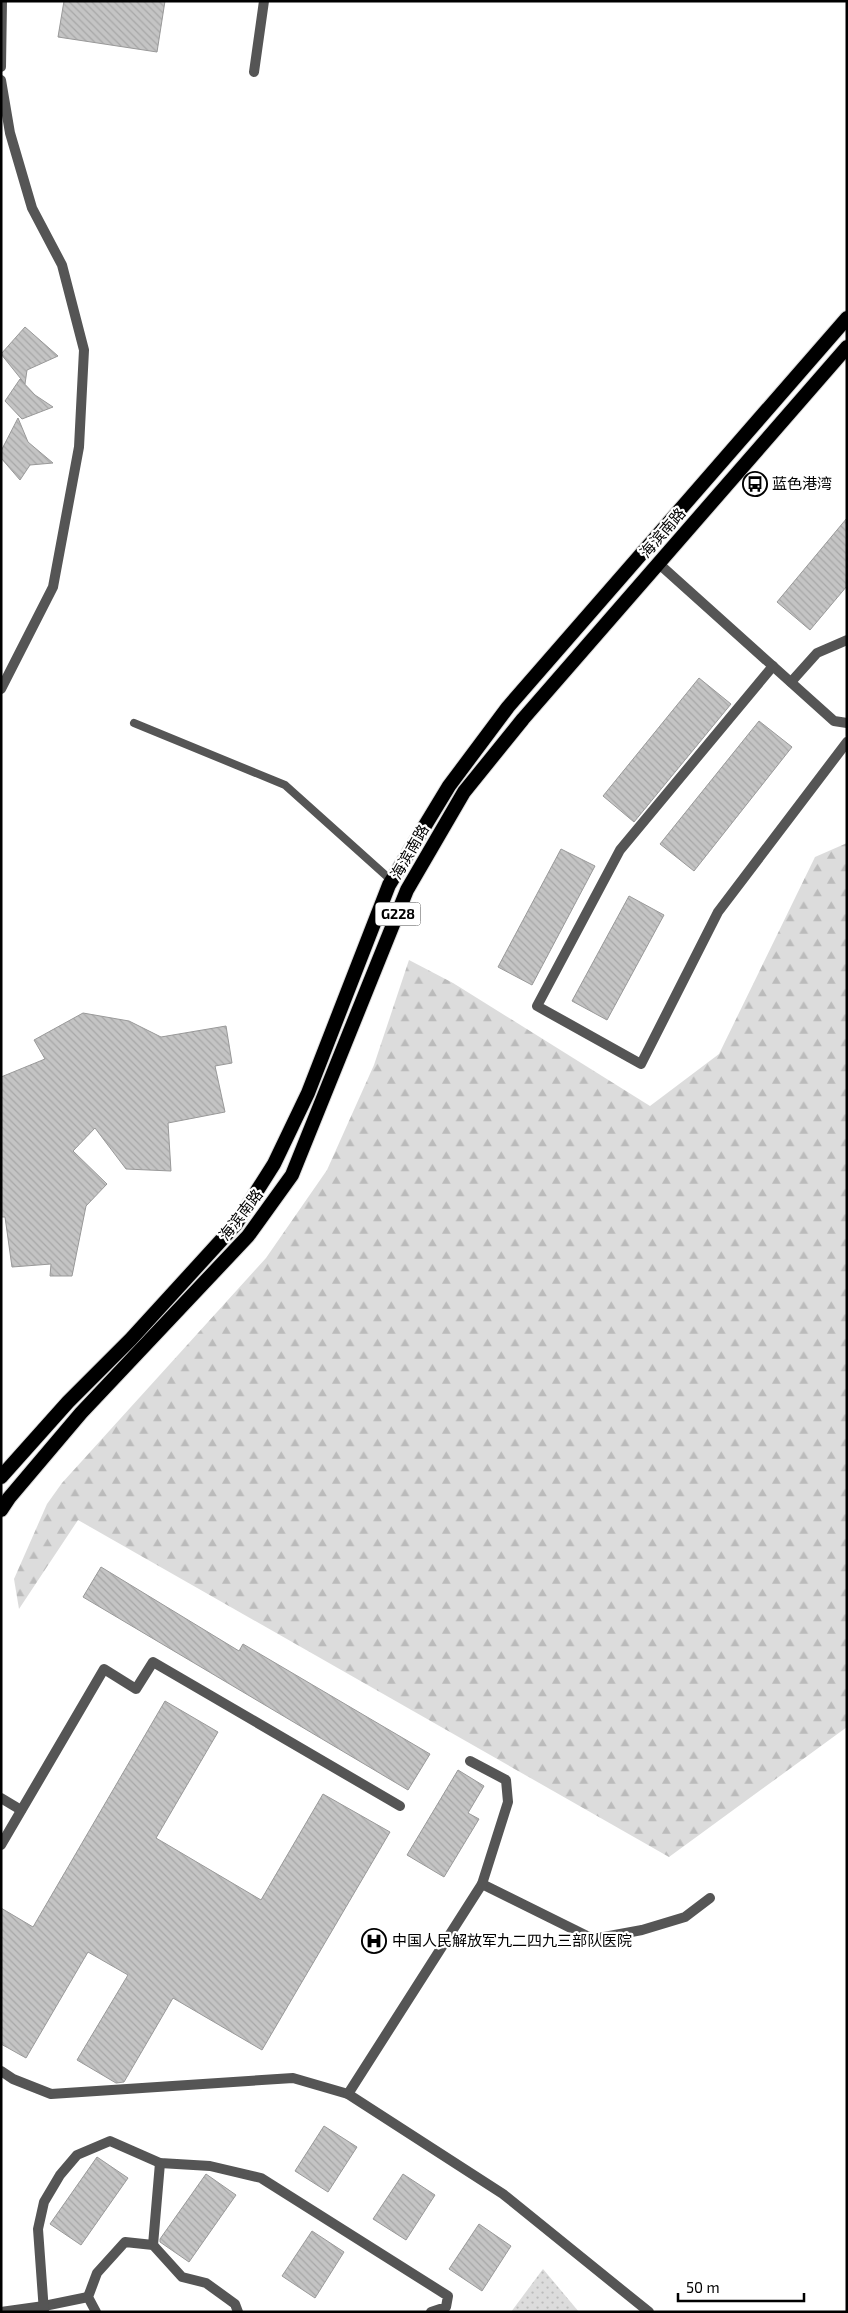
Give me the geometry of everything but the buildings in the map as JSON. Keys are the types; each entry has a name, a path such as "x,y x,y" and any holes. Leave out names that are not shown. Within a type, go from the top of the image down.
{"highway":[{"name":"海滨南路","path":"1,1477 68,1402 131,1339 236,1224 274,1164 308,1093 392,881 449,786 508,707 847,318"},
{"name":"海滨南路","path":"1,1510 8,1498 81,1413 248,1236 292,1175 407,890 464,792 523,718 847,347"}],"street":[{"path":"1,66 2,1"},
{"path":"254,72 264,1"},
{"path":"1,80 10,133 32,208 62,265 84,350 80,446 53,587 1,689"},
{"path":"658,563 834,720 847,723"},
{"path":"791,682 817,653 847,640"},
{"path":"773,666 620,850 537,1006 640,1064 718,912 847,742"},
{"path":"1,1845 104,1669 136,1689 153,1662 400,1806"},
{"path":"348,2094 482,1884 508,1802 506,1780 470,1761"},
{"path":"1,1798 22,1810"},
{"path":"482,1884 593,1939 642,1930 685,1917 710,1898"},
{"path":"1,2071 13,2079 50,2094 293,2078 348,2094 503,2194 649,2312"},
{"path":"44,2309 38,2230 44,2202 60,2175 78,2155 110,2141 160,2163 210,2166 260,2178 448,2296 446,2307 431,2312"},
{"path":"153,2245 160,2163"},
{"path":"96,2312 88,2297 97,2273 125,2242 153,2245 182,2277 206,2283 235,2304 238,2312"},
{"path":"1,2312 44,2309 88,2297"}],"lane":[{"path":"134,723 285,785 392,881"}],"green space":[{"path":"847,843 847,1727 669,1857 78,1520 19,1609 14,1579 47,1504 62,1483 266,1258 327,1170 374,1065 409,960 453,983 650,1106 719,1054 815,857"},
{"path":"543,2269 579,2312 511,2312"}],"place":[{"name":"蓝色港湾","path":"755,484"},
{"name":"中国人民解放军九二四九三部队医院","path":"374,1941"}]}
